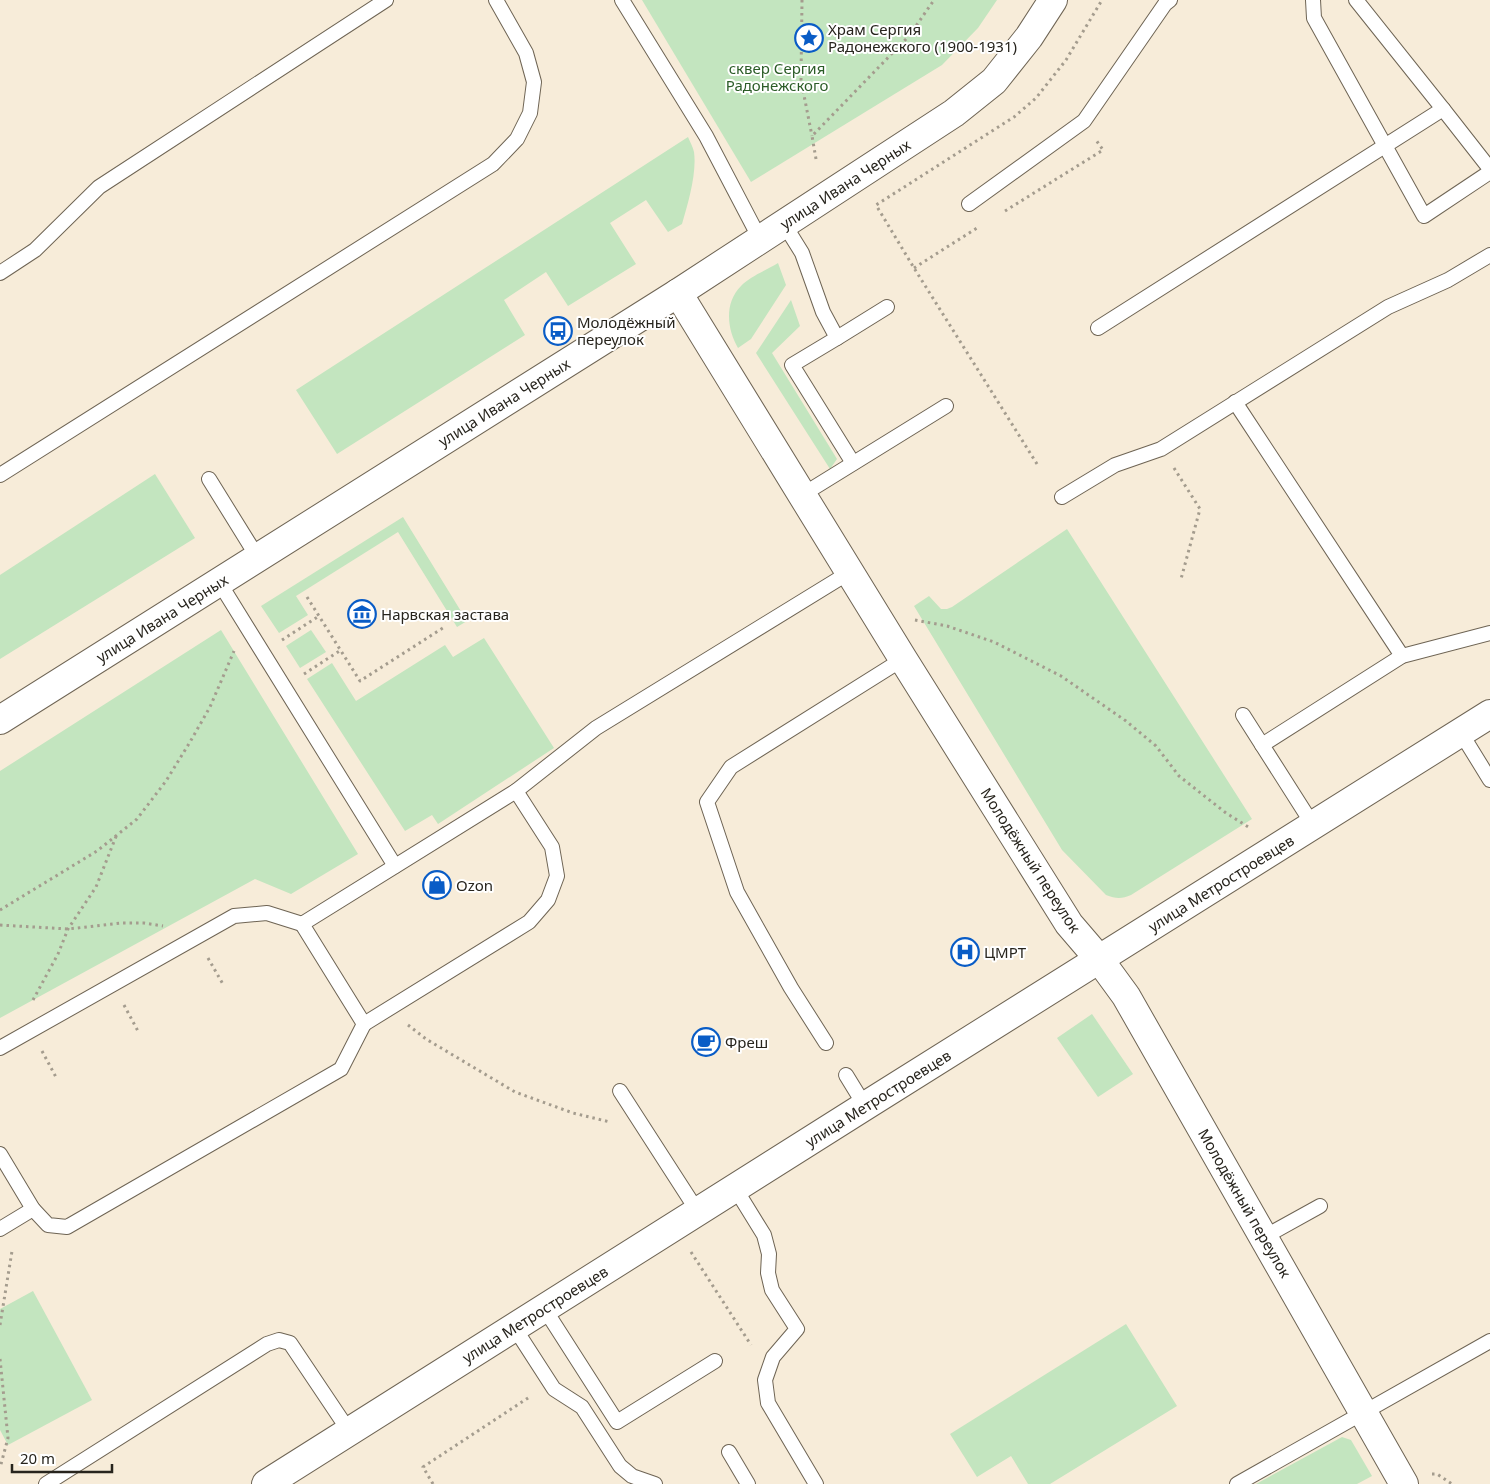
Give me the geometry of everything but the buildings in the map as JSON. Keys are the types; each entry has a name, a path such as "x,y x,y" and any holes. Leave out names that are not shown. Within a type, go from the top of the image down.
{"street":[{"name":"улица Ивана Черных","path":"0,720 678,293 954,113 994,81 1029,37 1053,0"},
{"name":"Молодёжный переулок","path":"678,293 903,659 1069,924 1099,959 1126,996 1364,1412 1416,1479"},
{"name":"улица Метростроевцев","path":"266,1484 1490,714"}],"lane":[{"path":"0,273 36,250 99,187 386,0"},
{"path":"0,474 493,164 517,139 530,113 534,82 526,53 496,0"},
{"path":"622,0 706,136 760,239"},
{"path":"969,204 1084,121 1164,4 1170,0"},
{"path":"1313,0 1314,18 1424,216 1490,170 1356,0"},
{"path":"1098,328 1443,109"},
{"path":"784,224 802,253 823,312 837,338"},
{"path":"1062,497 1115,465 1161,449 1388,307 1448,280 1490,255"},
{"path":"853,463 792,366 888,307"},
{"path":"1235,402 1402,656"},
{"path":"802,494 946,406"},
{"path":"209,480 258,558"},
{"path":"302,924 516,791 596,728 850,572"},
{"path":"219,582 395,866"},
{"path":"1262,745 1402,656 1490,633"},
{"path":"826,1043 737,892 707,802 730,767 903,659"},
{"path":"1243,715 1313,825"},
{"path":"1461,733 1490,780"},
{"path":"0,1154 33,1209 48,1225 67,1227 341,1069 364,1024 529,922 548,900 557,876 552,847 516,791"},
{"path":"6,1044 234,916 267,913 302,924 364,1024"},
{"path":"846,1075 865,1106"},
{"path":"620,1091 698,1212"},
{"path":"735,1188 764,1235 769,1254 768,1273 772,1290 797,1330 773,1357 765,1380 768,1403 816,1484"},
{"path":"1264,1237 1320,1206"},
{"path":"0,1229 33,1209"},
{"path":"544,1308 617,1422 715,1361"},
{"path":"514,1327 554,1389 582,1407 620,1466 632,1476 654,1484"},
{"path":"46,1484 267,1344 278,1340 290,1344 349,1431"},
{"path":"1237,1484 1490,1341"},
{"path":"729,1452 748,1484"}],"path":[{"path":"802,0 801,80 816,159"},
{"path":"812,136 908,36 934,0"},
{"path":"876,204 1036,464"},
{"path":"1161,449 1200,509 1181,579"},
{"path":"307,597 360,681 446,626"},
{"path":"0,910 98,850 136,819 166,781 206,714 238,642 238,612"},
{"path":"278,643 319,616"},
{"path":"913,619 947,626 994,642 1061,676 1126,722 1156,746 1179,776 1252,830"},
{"path":"299,677 341,650"},
{"path":"6,1044 58,954 68,929 96,887 118,834"},
{"path":"0,925 68,929 122,923 144,923 166,927 196,937 224,986"},
{"path":"112,985 139,1033"},
{"path":"388,1010 426,1040 515,1092 573,1113 646,1130"},
{"path":"31,1030 57,1079"},
{"path":"0,1325 18,1218"},
{"path":"689,1249 756,1352 773,1357"},
{"path":"0,1359 8,1438 0,1468"},
{"path":"433,1484 423,1467 533,1394"},
{"path":"1416,1479 1437,1474 1452,1484"}],"green space":[{"name":"сквер Сергия Радонежского","path":"642,0 997,0 978,28 942,65 751,182"},
{"path":"688,137 695,160 691,188 682,224 668,232 646,200 610,223 636,264 568,306 546,272 504,300 525,335 337,454 296,390"},
{"path":"778,263 786,285 751,339 738,348 731,333 730,325 729,316 732,300 745,282"},
{"path":"791,300 800,326 772,353 837,459 830,469 756,353"},
{"path":"155,474 195,538 0,659 0,575"},
{"path":"403,517 467,621 457,627 398,532 296,596 308,615 279,633 261,606"},
{"path":"1067,529 1252,819 1131,895 1122,898 1106,895 1062,850 914,606 929,596 941,609 952,607"},
{"path":"221,630 358,854 291,894 255,879 0,1018 0,771"},
{"path":"311,630 326,652 300,668 286,646"},
{"path":"484,638 554,748 438,824 432,815 405,831 307,679 332,663 356,701 445,645 453,657"},
{"path":"1092,1014 1133,1074 1098,1097 1057,1038"},
{"path":"33,1291 92,1400 8,1445 0,1430 0,1309"},
{"path":"1126,1324 1177,1406 1050,1484 1028,1484 1011,1456 977,1477 950,1434"},
{"path":"1342,1437 1351,1440 1372,1476 1357,1484 1256,1484"}],"place":[{"name":"Храм Сергия Радонежского (1900-1931)","path":"809,38"},
{"name":"Молодёжный переулок","path":"558,331"},
{"name":"Нарвская застава","path":"362,614"},
{"name":"Ozon","path":"437,885"},
{"name":"ЦМРТ","path":"965,952"},
{"name":"Фреш","path":"706,1042"}]}
